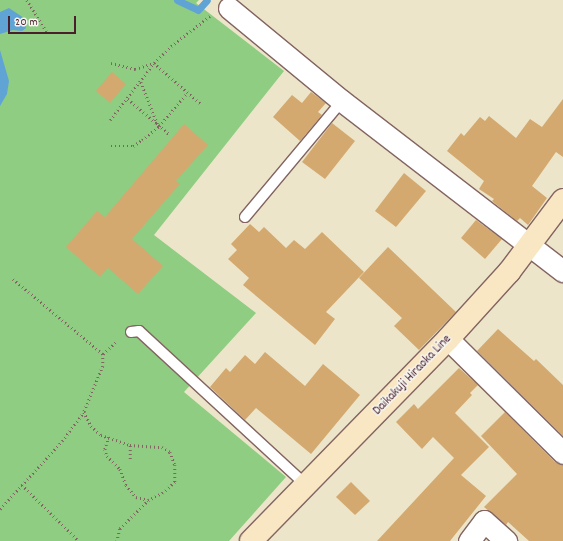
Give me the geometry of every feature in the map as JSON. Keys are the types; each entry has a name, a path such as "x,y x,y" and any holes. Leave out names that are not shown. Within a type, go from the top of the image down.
{"main road":[{"name":"Daikakuji Hiraoka Line","path":"251,541 448,339 531,246 563,200"}],"street":[{"path":"230,8 342,101 563,271"},
{"path":"448,339 563,453"},
{"path":"469,541 484,521 506,541"}],"lane":[{"path":"246,217 342,101"},
{"path":"131,332 139,331 306,486"}],"path":[{"path":"27,0 48,32"},
{"path":"110,120 128,99 154,63 171,46 216,12 230,8"},
{"path":"111,63 135,69 154,63"},
{"path":"154,63 201,104"},
{"path":"141,81 159,126"},
{"path":"111,146 133,146 159,126 187,93"},
{"path":"128,99 169,134"},
{"path":"0,509 62,441 84,412 103,366 102,354 12,279"},
{"path":"84,412 91,426 109,437 130,445 162,447 170,452 175,465 175,482 163,493 149,500 120,529 117,541"},
{"path":"109,437 105,449 107,456 120,469 126,485 136,497 149,500"},
{"path":"130,445 130,459"},
{"path":"22,485 79,541"}],"green space":[{"path":"0,0 199,0 196,3 284,71 154,235 256,313 184,392 286,477 229,541 0,541"}],"water":[{"path":"9,8 24,18 26,28 22,31 13,30 0,34 0,12"},
{"path":"0,50 9,81 7,94 0,106"}],"building":[{"path":"112,72 126,84 110,103 96,91"},
{"path":"311,92 326,103 318,112 322,115 300,141 273,117 292,95 302,103"},
{"path":"563,99 563,157 556,152 532,186 547,198 528,225 520,218 517,221 492,201 494,199 479,189 484,181 447,151 461,133 464,136 480,117 485,121 489,116 516,138 530,119 542,127"},
{"path":"332,123 355,141 325,179 302,162"},
{"path":"184,124 208,145 176,181 180,184 132,239 163,266 138,294 108,268 100,277 66,247 97,211 105,217"},
{"path":"404,173 426,191 396,227 375,211"},
{"path":"476,220 502,239 485,259 461,238"},
{"path":"250,224 259,232 264,227 286,248 294,240 305,249 322,232 364,272 326,312 335,319 315,345 243,285 249,278 228,259 237,250 231,244"},
{"path":"388,247 456,312 419,350 394,326 402,318 359,278"},
{"path":"498,329 534,361 536,359 563,385 563,436 477,351"},
{"path":"265,352 305,386 323,364 360,395 311,454 256,408 245,420 210,387 226,368 230,372 245,355 255,364"},
{"path":"459,368 478,385 470,393 472,395 455,413 489,447 461,475 486,496 450,541 377,541 454,458 433,437 422,449 396,422 414,404 418,409"},
{"path":"505,412 555,462 563,465 563,541 529,541 508,522 506,525 484,507 517,474 481,436"},
{"path":"351,482 370,501 355,515 336,497"}],"waterway":[{"path":"177,0 198,10 207,0"}]}
